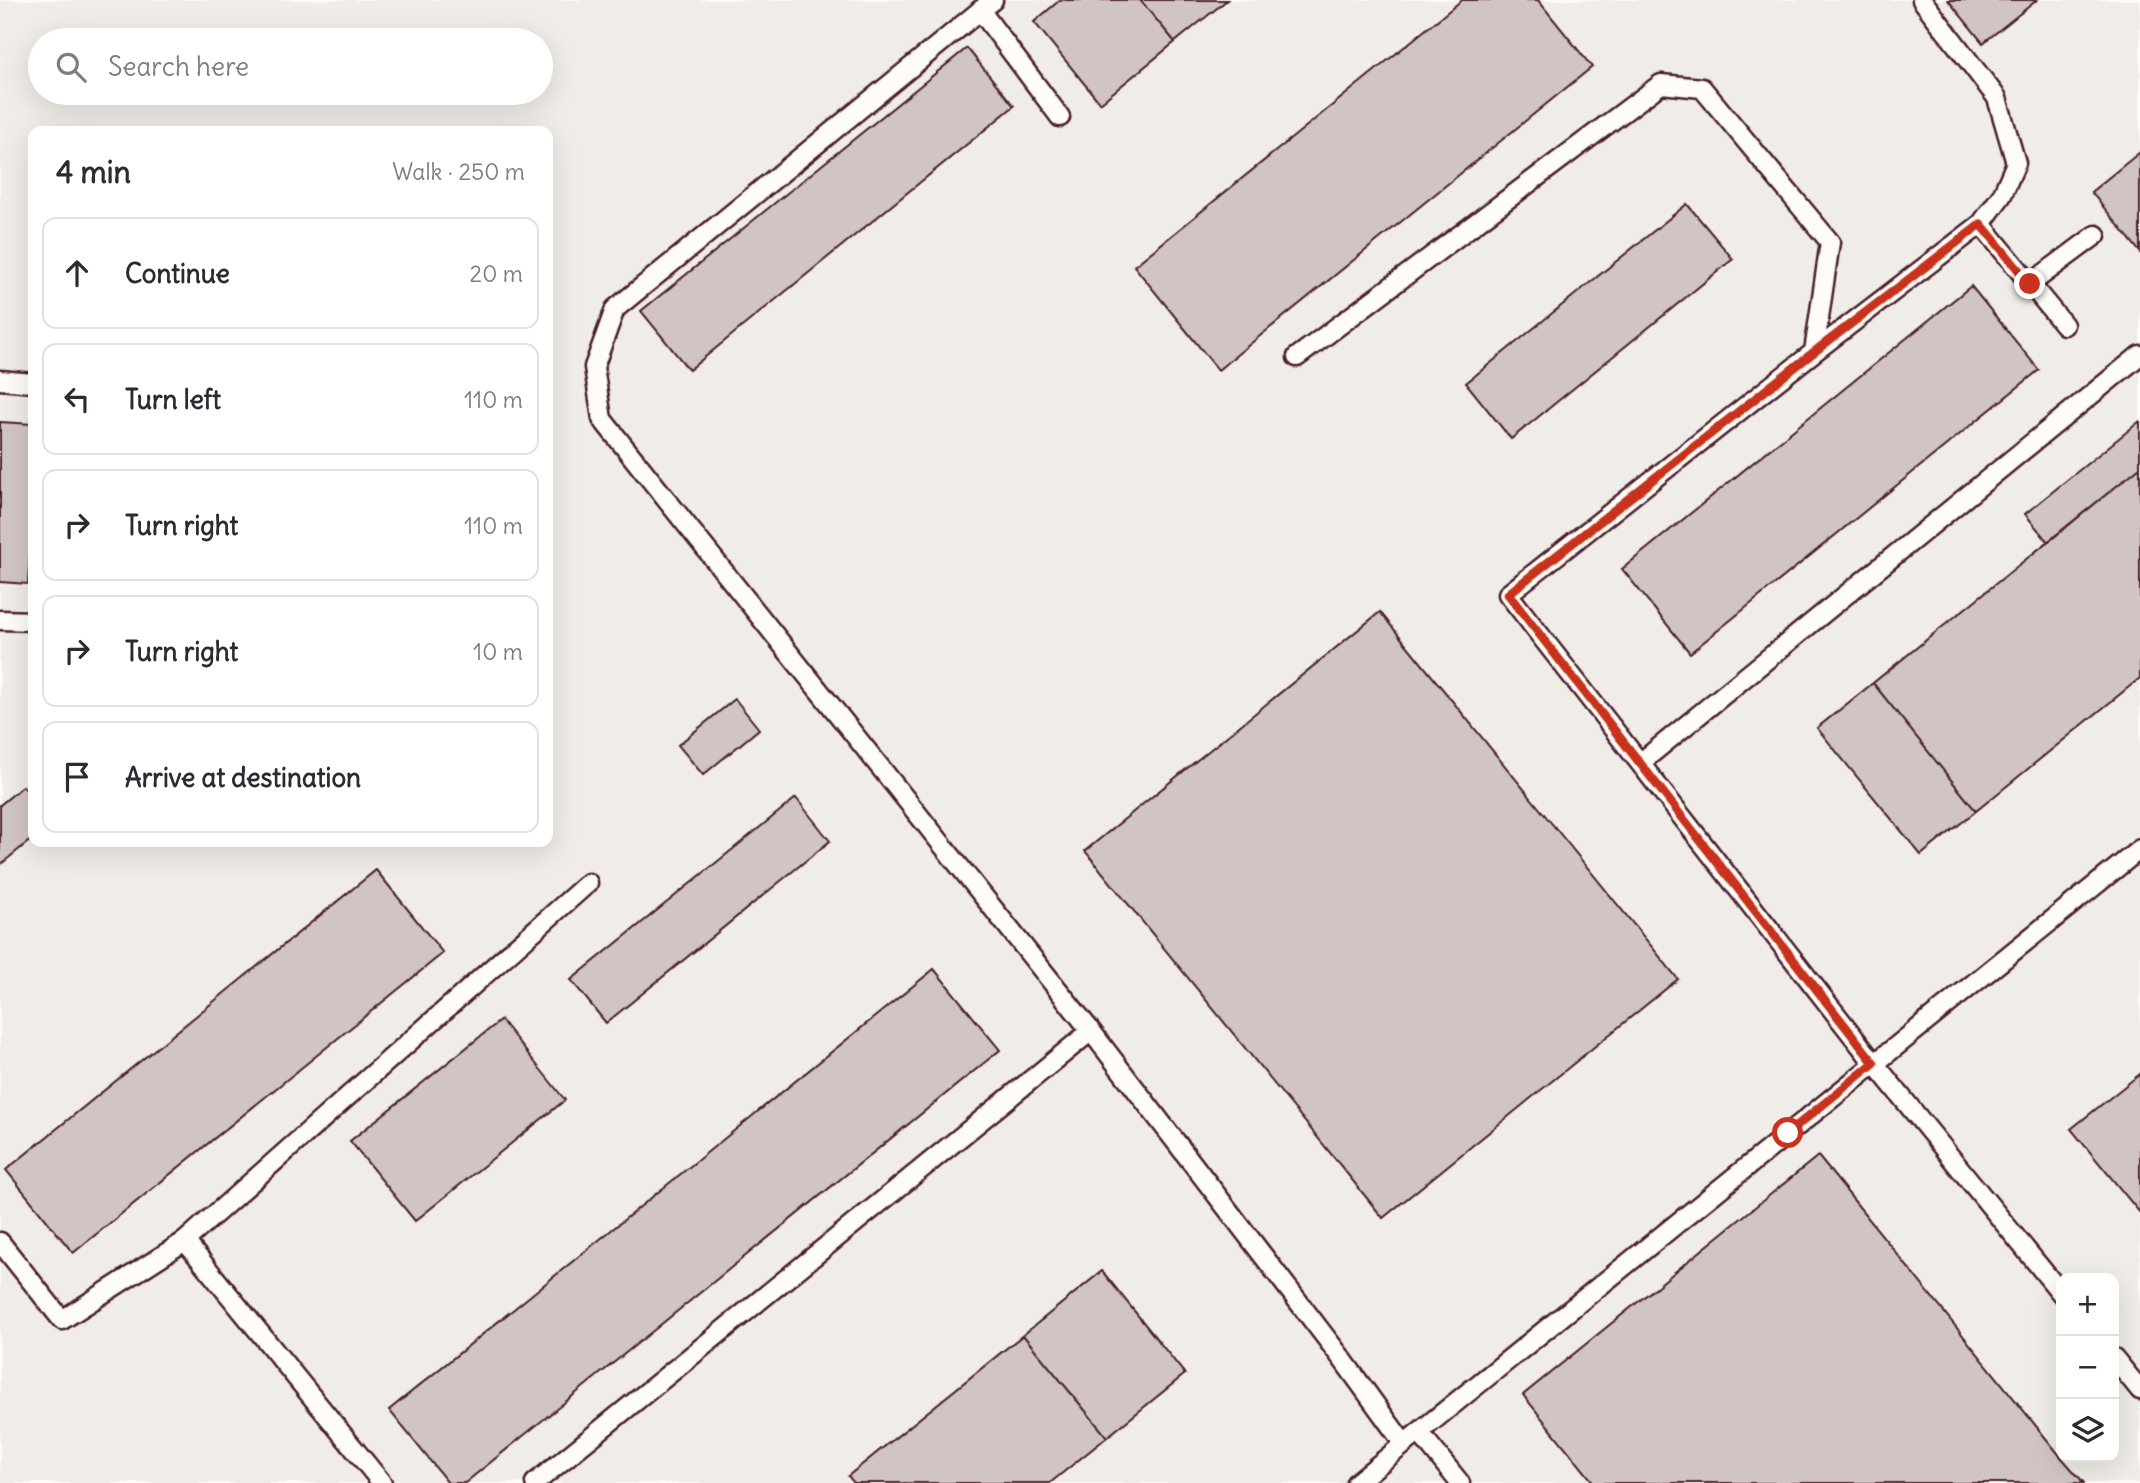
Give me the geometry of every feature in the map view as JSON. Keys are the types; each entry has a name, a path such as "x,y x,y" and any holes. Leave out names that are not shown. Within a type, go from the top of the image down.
{"lane":[{"path":"1922,0 1997,99 2016,163 2002,195 1981,224 1508,594 1874,1063 2056,1287"},
{"path":"1060,117 987,5 615,309 594,367 603,419 1091,1031 1343,1360 1404,1444"},
{"path":"1297,357 1661,84 1702,88 1830,242 1814,352"},
{"path":"1981,224 2064,325"},
{"path":"2030,284 2096,235"},
{"path":"1640,763 2140,355"},
{"path":"0,380 28,383"},
{"path":"0,620 28,621"},
{"path":"1356,1483 2140,849"},
{"path":"0,1242 62,1321 185,1241 588,883"},
{"path":"535,1483 1091,1031"},
{"path":"185,1241 382,1483"},
{"path":"2119,1363 2140,1390"},
{"path":"1419,1432 1460,1483"}],"shaded area":[{"path":"0,0 2140,0 2140,1483 0,1483"}],"building":[{"path":"1060,0 1140,0 1175,42 1100,103 1034,22"},
{"path":"1140,0 1227,0 1175,42"},
{"path":"1462,0 1538,0 1592,67 1218,370 1134,266"},
{"path":"1948,0 2037,0 1983,43"},
{"path":"967,48 1014,106 689,370 641,311"},
{"path":"2140,152 2140,252 2091,192"},
{"path":"1687,204 1733,259 1511,439 1466,383"},
{"path":"1971,286 2039,370 1690,653 1622,569"},
{"path":"2140,421 2140,467 2048,542 2025,514"},
{"path":"0,422 28,424 28,584 0,582"},
{"path":"2140,467 2140,678 1976,811 1873,683"},
{"path":"1380,612 1678,979 1383,1218 1085,851"},
{"path":"1873,683 1976,811 1921,855 1817,728"},
{"path":"735,699 759,729 703,775 678,745"},
{"path":"23,786 28,792 28,842 0,865 0,805"},
{"path":"796,798 830,841 606,1023 571,980"},
{"path":"376,870 443,953 73,1253 6,1170"},
{"path":"934,969 1000,1050 465,1483 448,1483 389,1410"},
{"path":"501,1020 565,1100 415,1221 350,1141"},
{"path":"2140,1074 2140,1213 2071,1129"},
{"path":"1818,1156 2056,1451 2056,1462 2065,1462 2084,1483 1594,1483 1523,1395"},
{"path":"1102,1271 1185,1374 1107,1437 1023,1335"},
{"path":"1023,1335 1107,1437 1050,1483 854,1483 848,1476"}],"route":[{"path":"1788,1133 1874,1063 1508,594 1981,224 2030,284"}]}
